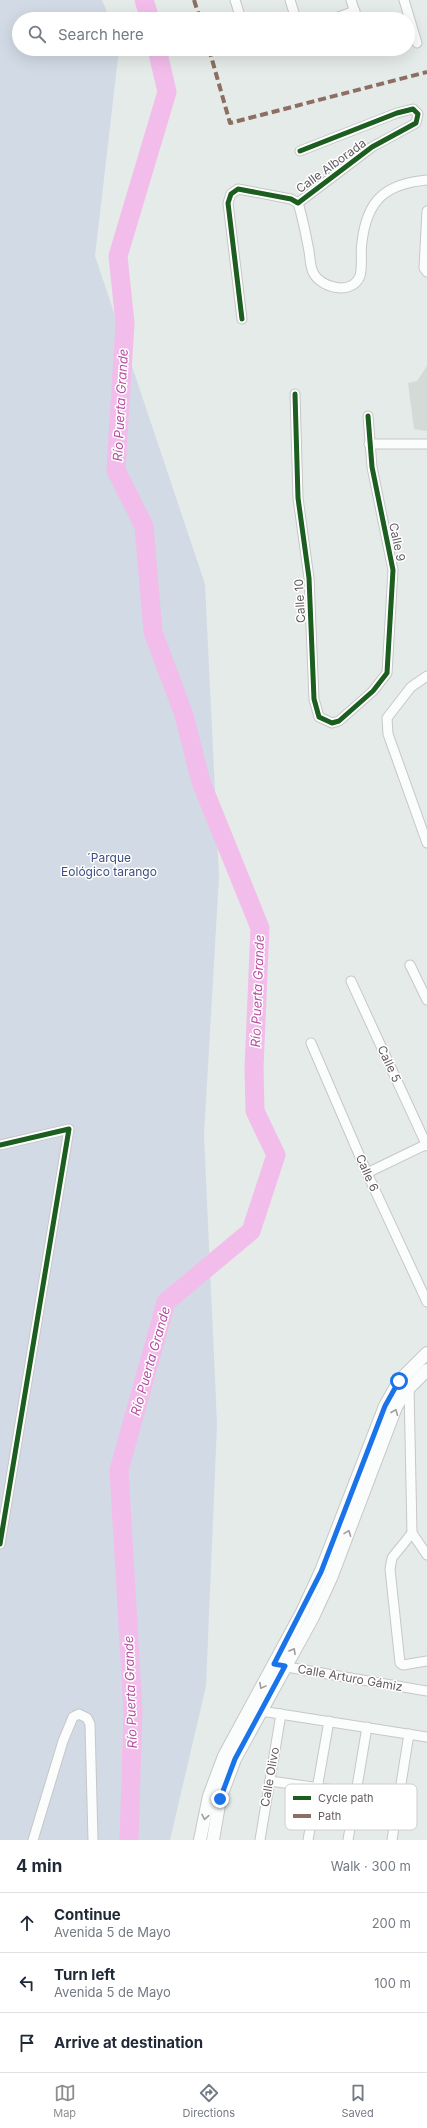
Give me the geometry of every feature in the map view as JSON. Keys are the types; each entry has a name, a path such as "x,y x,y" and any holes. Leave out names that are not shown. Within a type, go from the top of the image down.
{"main road":[{"path":"213,1840 220,1799 235,1759 261,1711 279,1665 321,1572 390,1394 408,1370 427,1353"},
{"path":"200,1840 209,1796 224,1756 279,1665 313,1617 331,1578 396,1407 409,1387 427,1370"}],"street":[{"path":"235,0 239,12"},
{"path":"290,0 294,12"},
{"path":"351,0 355,12"},
{"path":"404,0 408,12"},
{"path":"415,36 417,43"},
{"name":"Calle Alborada","path":"242,319 228,203 231,194 238,189 291,199 298,203 372,147 416,123 418,114 413,109 397,113 300,150"},
{"path":"298,203 313,271 320,283 329,286 345,287 355,284 359,276 364,229 373,205 394,187 407,182 427,180"},
{"path":"427,211 424,268 427,272"},
{"name":"Calle 10","path":"295,394 298,498 309,578 314,700 319,717 332,723 339,721 373,690 387,673"},
{"name":"Calle 9","path":"368,416 369,444 393,570 387,673"},
{"path":"369,444 427,444"},
{"path":"427,676 411,687 387,718 388,734 427,843"},
{"path":"410,965 427,1000"},
{"name":"Calle 5","path":"351,981 427,1145"},
{"name":"Calle 6","path":"312,1043 367,1173 427,1302"},
{"path":"0,1145 69,1129 0,1544"},
{"path":"367,1173 427,1145"},
{"path":"409,1387 412,1534 427,1555"},
{"path":"412,1534 392,1558 390,1569 400,1663 403,1665 427,1661"},
{"name":"Calle Arturo Gámiz","path":"279,1665 427,1691"},
{"path":"261,1711 427,1737"},
{"path":"33,1840 62,1741 73,1717 79,1714 87,1718 90,1724 93,1840"},
{"name":"Calle Olivo","path":"260,1840 281,1714"},
{"path":"318,1784 329,1722"},
{"path":"357,1784 366,1727"},
{"path":"401,1784 409,1734"},
{"path":"270,1781 288,1784"},
{"path":"308,1840 310,1830"},
{"path":"348,1840 350,1830"},
{"path":"392,1840 394,1830"}],"shaded area":[{"path":"427,366 427,430 425,431 414,429 408,383 417,381"}],"green space":[{"name":"´Parque Eológico tarango","path":"0,0 102,0 107,12 12,12 12,56 118,56 95,256 205,584 219,876 204,1135 217,1424 206,1686 170,1840 0,1840"}],"waterway":[{"name":"Río Puerta Grande","path":"144,0 148,12"},
{"name":"Río Puerta Grande","path":"129,1840 133,1710 119,1470 166,1302 251,1231 276,1155 255,1111 254,1068 260,928 201,782 184,715 153,632 144,526 116,470 125,323 118,256 167,92 159,56"}],"marked path":[{"path":"194,0 198,12"},
{"path":"211,56 230,123 427,72"}],"cycle path":[{"path":"242,319 228,203 231,194 238,189 291,199 298,203 372,147 416,123 418,114 413,109 397,113 300,151"},
{"path":"295,394 298,498 309,578 314,699 319,717 332,723 339,721 373,691 387,673 393,570 372,467 368,416"},
{"path":"0,1145 69,1129 0,1544"}],"route":[{"path":"220,1799 235,1759 285,1666 274,1664 302,1612 321,1572 385,1406 390,1394 399,1381"}]}
